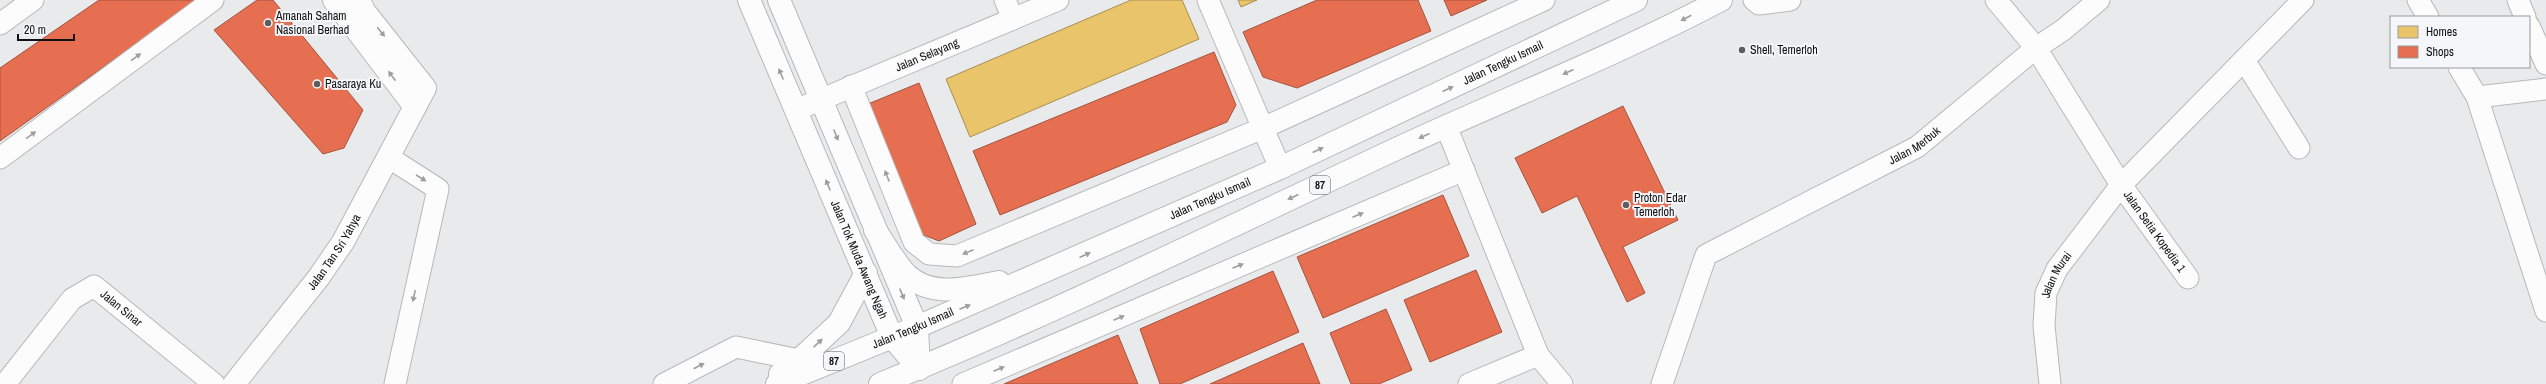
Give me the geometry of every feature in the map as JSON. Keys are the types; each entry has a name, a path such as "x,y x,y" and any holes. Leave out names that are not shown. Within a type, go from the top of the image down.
{"main road":[{"path":"334,0 415,107"},
{"name":"Jalan Tan Sri Yahya","path":"234,384 339,248 425,88 364,11 358,0"},
{"name":"Jalan Tok Muda Awang Ngah","path":"749,0 892,338 919,368"},
{"path":"779,0 822,99 875,230 917,328 919,368"},
{"name":"87","path":"880,384 919,368 1142,267 1446,126 1658,33 1721,0"},
{"name":"Jalan Tengku Ismail","path":"777,384 917,328 1280,168 1632,1"},
{"path":"875,230 906,273 922,285 958,290 1049,271"},
{"path":"1127,236 1142,267"},
{"path":"766,384 799,360 839,323 866,274"}],"street":[{"path":"0,24 33,0"},
{"path":"0,158 213,0"},
{"name":"Jalan Selayang","path":"796,110 851,86 1009,9 1058,0"},
{"path":"1208,0 1280,168"},
{"path":"851,86 914,242 929,254 957,256 1263,128 1544,0"},
{"path":"1754,0 1759,4 1790,0"},
{"name":"Jalan Setia Kopedia 1","path":"1996,0 2036,48 2122,184 2188,278"},
{"name":"Jalan Merbuk","path":"1662,384 1706,255 1917,146 2036,48 2063,30 2099,0"},
{"name":"Jalan Murai","path":"2050,384 2044,326 2046,293 2057,269 2122,184 2303,0"},
{"path":"2418,0 2427,16"},
{"path":"2518,0 2525,16"},
{"path":"2530,28 2546,64"},
{"path":"2244,60 2299,148"},
{"path":"2460,68 2477,97 2542,283 2546,311"},
{"path":"2477,97 2546,89"},
{"path":"1446,126 1538,355 1562,384"},
{"path":"388,157 438,189 394,384"},
{"path":"963,384 1464,170"},
{"name":"Jalan Sinar","path":"6,384 72,298 94,286 214,384"},
{"path":"664,384 736,347 799,360"},
{"path":"1469,384 1538,355"}],"building: Homes":[{"path":"1131,0 1182,0 1199,39 970,137 946,79"},
{"path":"1238,0 1257,0 1241,7"}],"building: Shops":[{"path":"99,0 197,0 0,141 0,68"},
{"path":"257,0 273,0 363,110 344,148 323,154 214,30"},
{"path":"1317,0 1418,0 1431,31 1297,88 1263,77 1243,32"},
{"path":"1444,0 1487,0 1451,16"},
{"path":"1214,52 1236,105 1227,122 1000,215 973,151"},
{"path":"919,83 976,224 939,241 921,234 868,104"},
{"name":"Proton Edar Temerloh","path":"1623,106 1678,220 1623,247 1645,293 1627,302 1577,196 1542,213 1515,158"},
{"path":"1443,195 1469,256 1323,318 1297,257"},
{"path":"1476,270 1502,332 1430,362 1404,300"},
{"path":"1273,271 1299,332 1180,384 1160,384 1140,329"},
{"path":"1386,309 1412,370 1379,384 1351,384 1330,333"},
{"path":"1118,335 1138,384 1004,384"},
{"path":"1303,343 1320,384 1210,384"}],"place":[{"name":"Amanah Saham Nasional Berhad","path":"268,23"},
{"name":"Shell, Temerloh","path":"1742,50"},
{"name":"Pasaraya Ku","path":"317,84"},
{"name":"Proton Edar Temerloh","path":"1626,205"}]}
